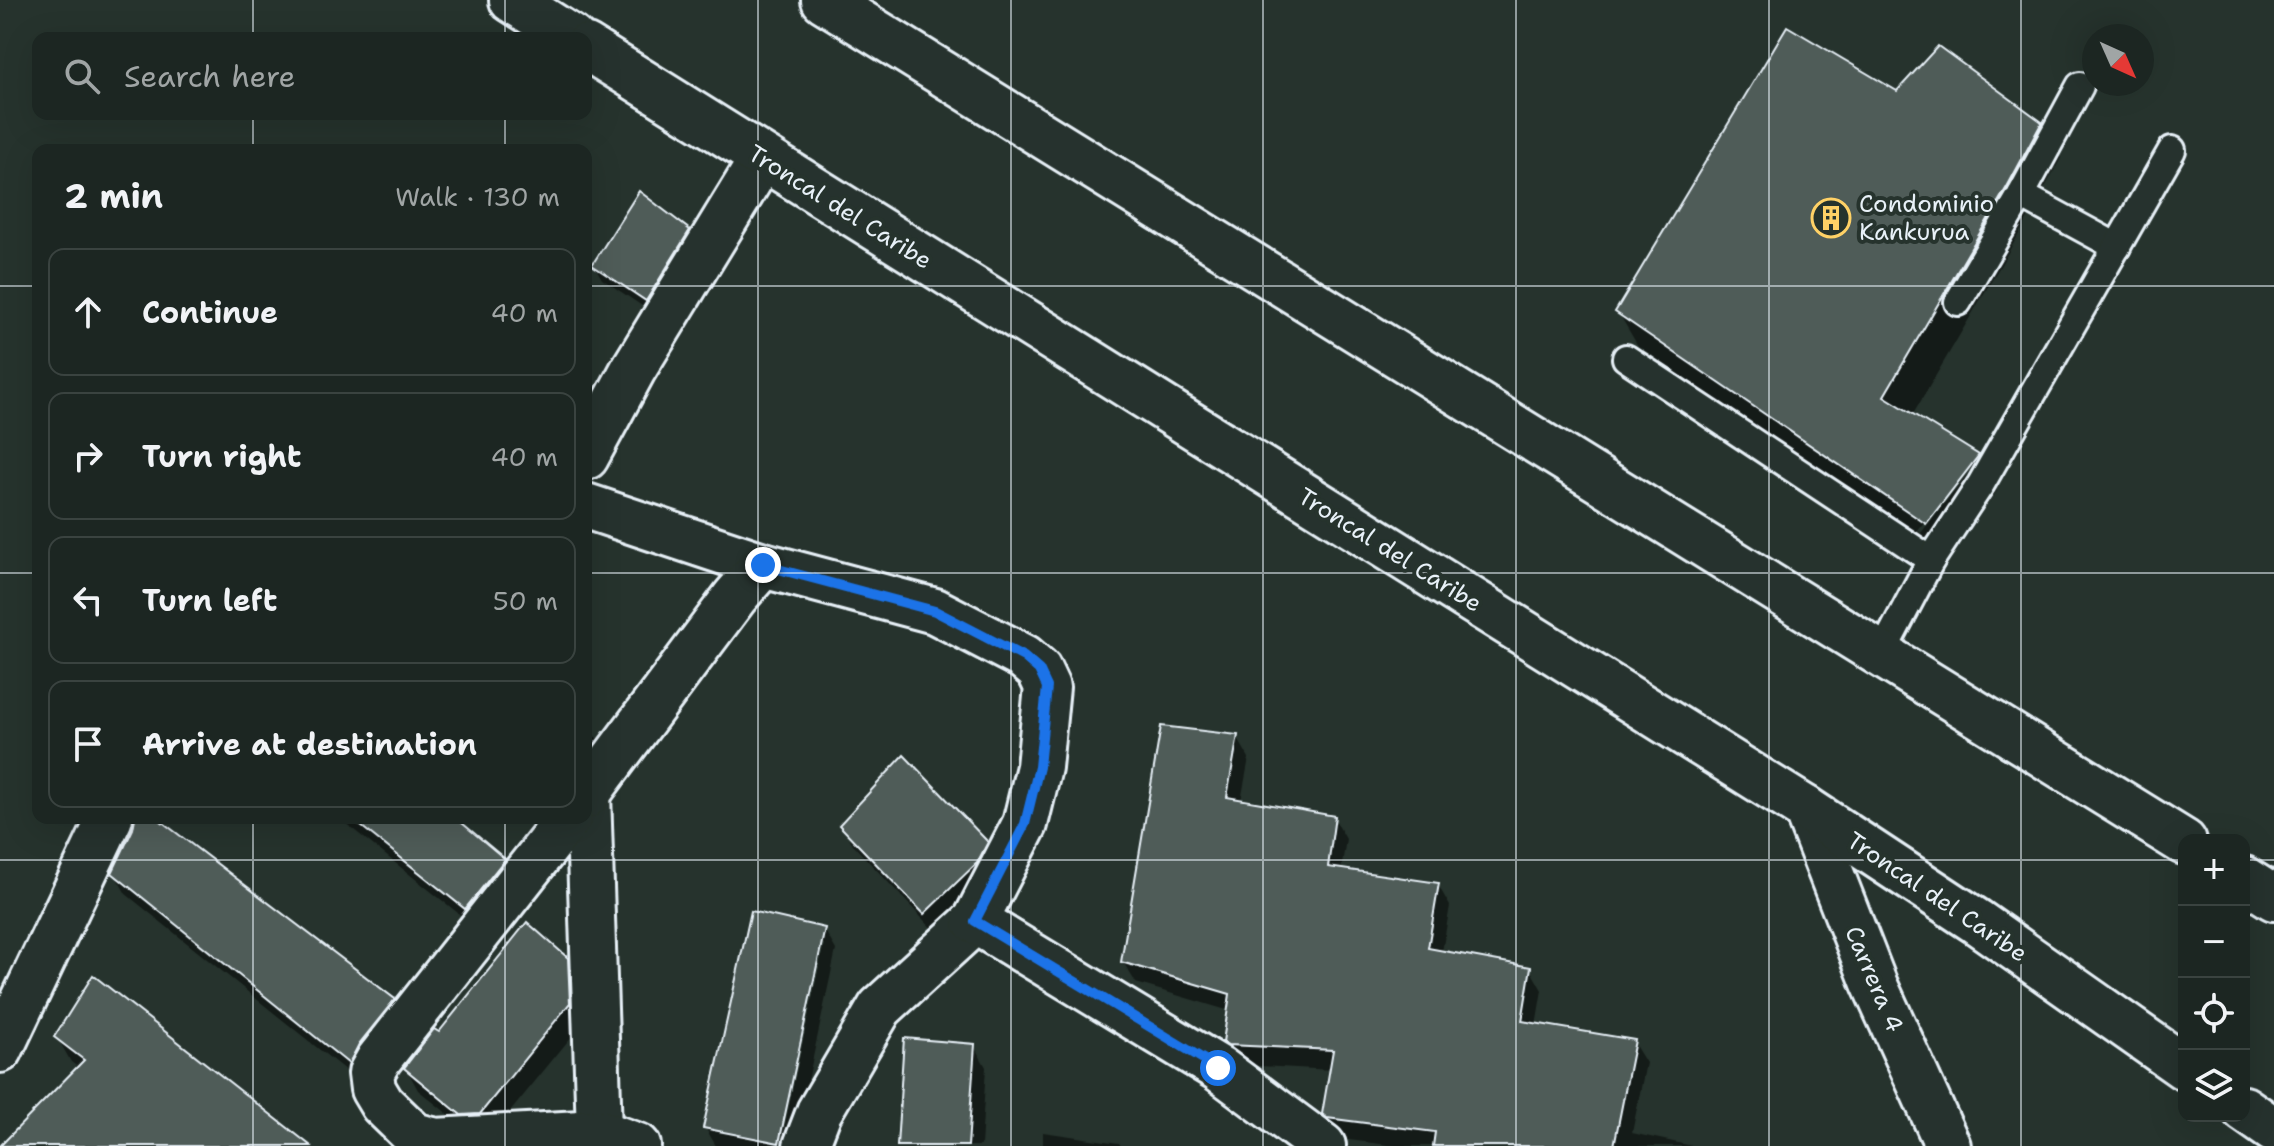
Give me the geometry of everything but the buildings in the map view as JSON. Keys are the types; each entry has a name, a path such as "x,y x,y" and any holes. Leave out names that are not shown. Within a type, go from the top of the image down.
{"main road":[{"path":"512,0 563,32"},
{"path":"824,0 2178,838"},
{"name":"Troncal del Caribe","path":"592,51 1806,809 1976,921 2178,1063"},
{"path":"592,446 633,370 762,159"},
{"path":"592,508 763,565 935,611 1024,657 1039,670 1047,687 1039,767 1025,824 975,921 880,1008 819,1112 806,1146"},
{"path":"592,787 735,597 763,565"},
{"name":"Carrera 4","path":"1806,809 1874,983 1948,1146"},
{"path":"0,1050 107,824"},
{"path":"564,824 371,1073 373,1089 382,1104 414,1135 435,1141 619,1139 583,824"},
{"path":"2250,883 2274,898"},
{"path":"975,921 1218,1068 1323,1146"},
{"path":"2250,1113 2274,1130"}],"lane":[{"path":"1958,302 2080,86"},
{"path":"1881,655 1931,560 1981,484 2172,150"},
{"path":"2021,195 2117,247"},
{"path":"1626,358 1931,560"}],"place":[{"name":"Condominio Kankurua","path":"1831,218"}],"route":[{"path":"763,565 935,611 1024,657 1039,670 1047,687 1039,767 1025,824 975,921 1218,1068"}]}
